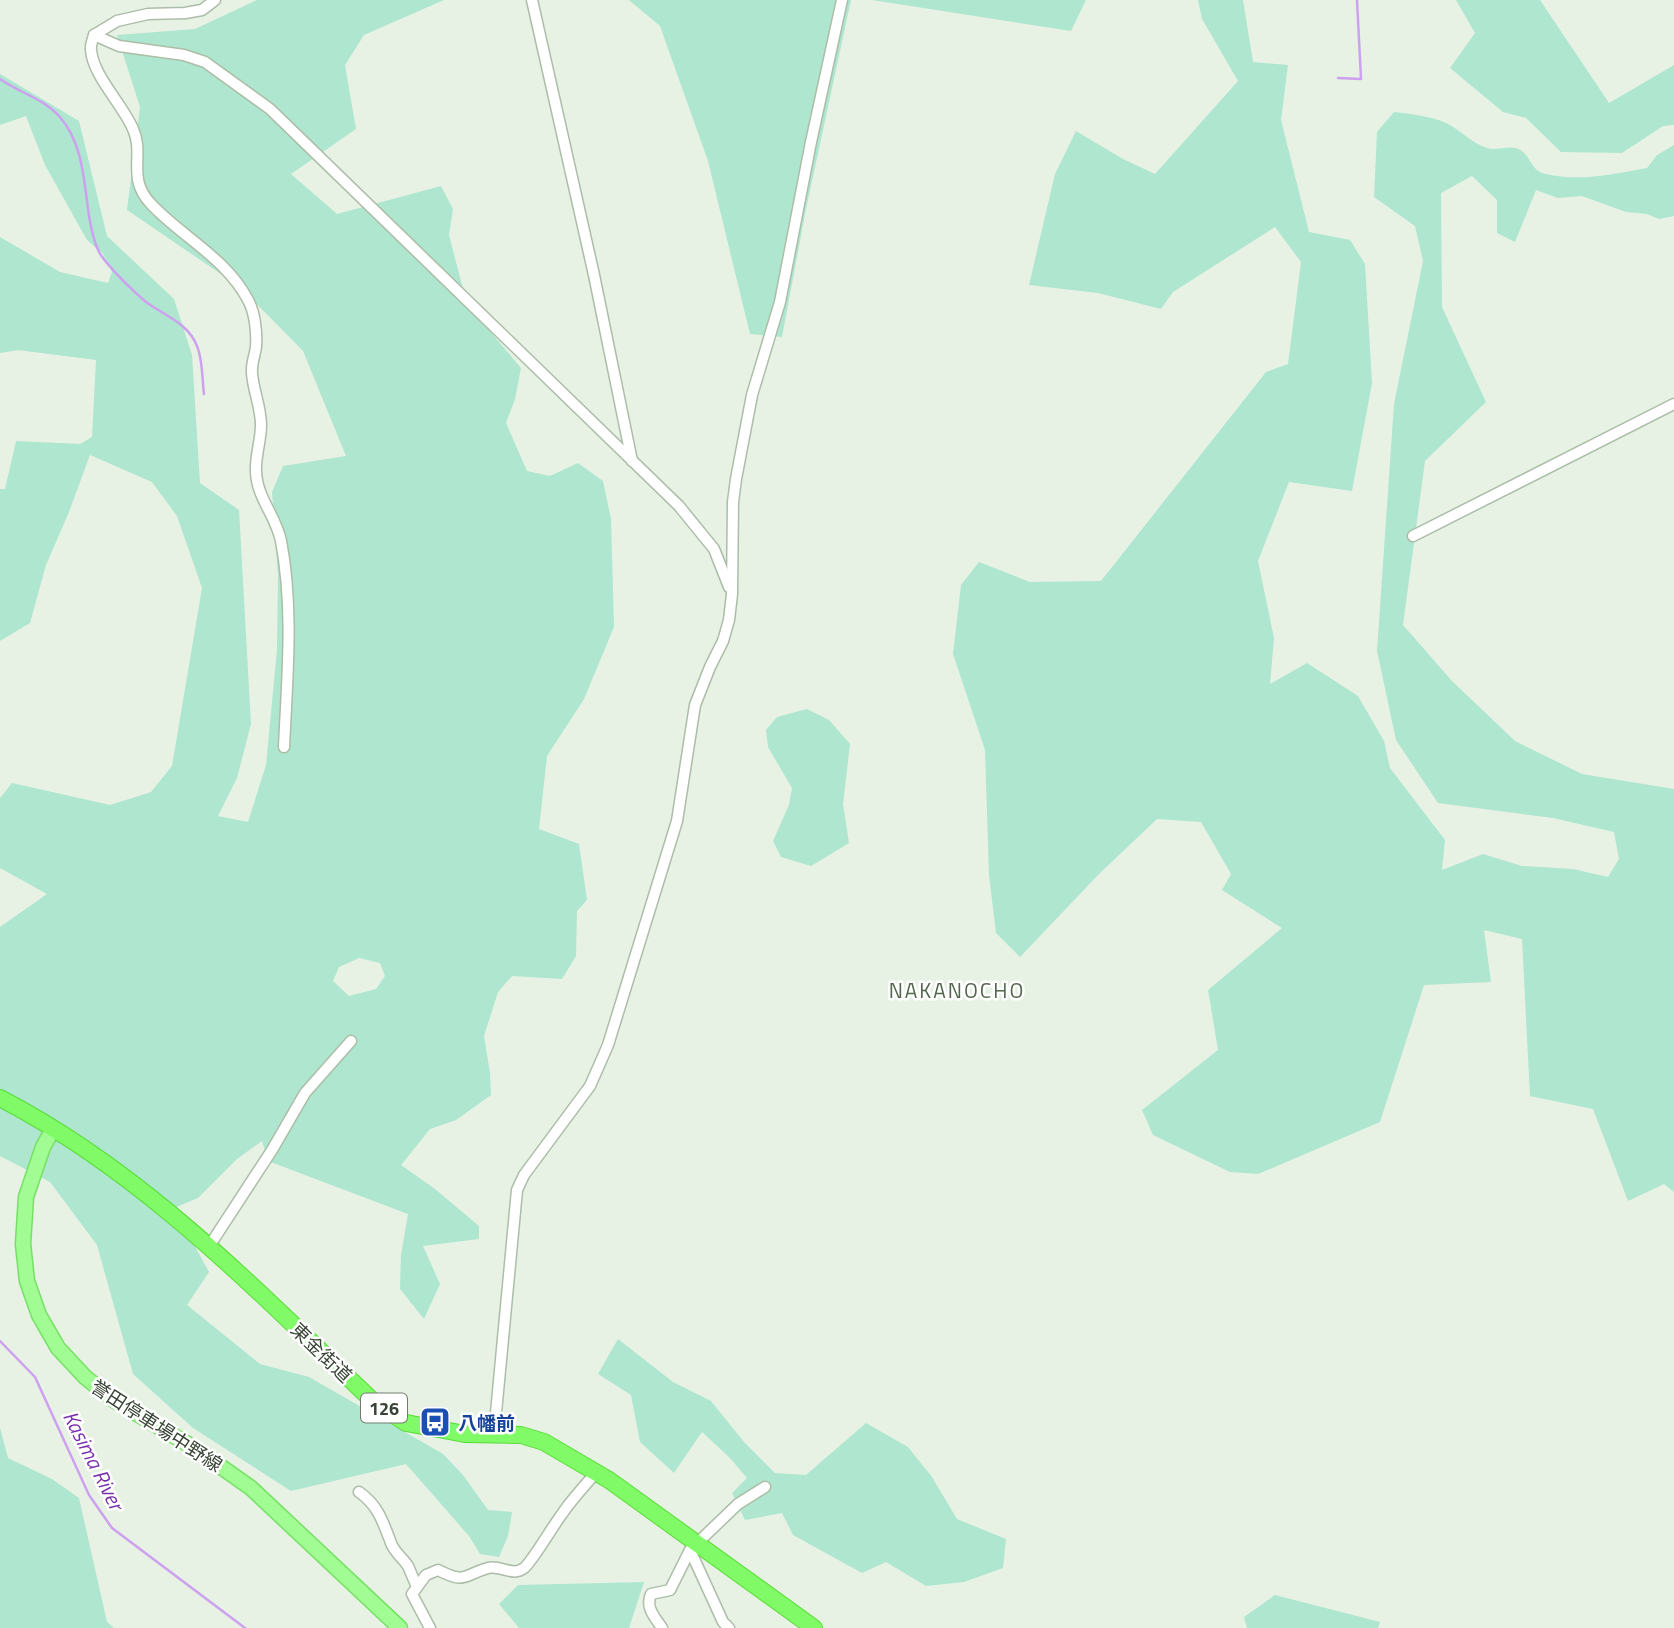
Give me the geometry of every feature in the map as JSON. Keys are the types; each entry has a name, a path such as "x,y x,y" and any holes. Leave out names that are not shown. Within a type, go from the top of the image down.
{"highway":[{"name":"東金街道","path":"0,1098 53,1129 117,1172 209,1245 375,1403 406,1423 444,1431 521,1435 544,1442 596,1472 694,1547 814,1628"}],"main road":[{"name":"誉田停車場中野線","path":"53,1129 41,1152 26,1197 23,1244 27,1281 39,1315 58,1349 85,1377 142,1418 197,1449 251,1488 400,1628"}],"street":[{"path":"215,0 202,10 148,14 117,21 94,35 90,49 96,68 138,142 135,160 137,180 143,193 151,204 208,252 237,281 253,312 256,344 251,372 261,424 256,463 258,490 273,517 280,538 287,582 288,651 284,747"},
{"path":"531,0 594,275 632,461"},
{"path":"494,1434 517,1191 524,1175 590,1086 608,1045 677,821 695,705 723,641 732,594 733,502 736,479 752,395 780,302 842,0"},
{"path":"94,35 119,46 184,55 205,62 270,108 679,506 714,549 732,594"},
{"path":"1413,536 1674,404"},
{"path":"209,1245 272,1150 305,1093 351,1041"},
{"path":"430,1628 412,1594 426,1575 438,1570 454,1578 464,1579 498,1567 510,1572 524,1568 564,1510 596,1472"},
{"path":"662,1628 650,1610 649,1599 655,1592 670,1590 694,1547 738,1504 765,1487"},
{"path":"359,1492 376,1507 385,1523 391,1544 407,1566 417,1587"},
{"path":"694,1547 723,1622 729,1628"}],"green space":[{"path":"257,0 444,0 364,35 345,65 356,129 291,174 337,214 441,186 453,209 449,235 467,304 521,368 515,399 506,423 527,471 550,476 578,463 603,481 611,519 614,627 584,699 547,756 539,829 579,844 587,900 577,911 576,956 562,979 512,976 498,992 484,1036 491,1095 456,1120 430,1129 401,1165 479,1226 479,1239 423,1246 440,1284 424,1319 400,1289 401,1255 408,1214 268,1161 262,1141 237,1159 198,1198 174,1208 209,1272 187,1305 260,1364 309,1377 443,1454 463,1475 488,1510 512,1512 508,1536 499,1557 480,1554 469,1536 406,1464 291,1491 193,1428 133,1374 97,1245 50,1182 0,1156 0,927 47,894 0,868 0,798 12,783 110,805 151,792 172,766 202,588 177,516 152,482 90,455 46,565 30,623 0,641 0,489 5,489 16,441 80,444 92,437 96,360 18,350 0,353 0,237 60,272 108,283 112,272 103,254 87,240 45,165 26,116 0,125 0,74 79,121 107,236 174,299 192,355 200,483 239,510 251,724 237,778 218,816 248,822 266,765 277,650 278,576 272,492 283,466 346,456 303,351 240,287 127,210 140,107 117,35 195,29","holes":["359,958 380,963 385,976 376,989 349,996 333,981 339,967"]},
{"path":"629,0 851,0 806,209 782,337 750,334 708,161 660,26"},
{"path":"872,0 1086,0 1071,31"},
{"path":"1198,0 1243,0 1253,62 1288,65 1281,120 1309,232 1350,240 1365,264 1372,383 1352,491 1289,482 1258,561 1274,638 1270,684 1307,663 1358,696 1384,741 1390,768 1445,840 1442,870 1483,854 1522,866 1573,869 1608,877 1619,859 1614,832 1553,818 1438,803 1396,740 1377,651 1394,404 1423,261 1415,226 1374,197 1377,132 1394,112 1427,117 1446,123 1487,148 1519,149 1541,173 1571,177 1647,168 1657,155 1674,145 1674,216 1659,219 1647,214 1626,212 1582,196 1558,198 1536,190 1515,242 1497,233 1497,200 1472,176 1441,193 1442,307 1486,402 1425,461 1403,625 1452,681 1515,741 1582,774 1674,789 1674,1192 1664,1184 1628,1201 1593,1109 1530,1096 1522,939 1484,930 1491,982 1424,985 1380,1122 1258,1174 1230,1172 1153,1135 1142,1110 1218,1050 1208,990 1282,928 1222,890 1231,874 1201,822 1157,819 1099,874 1020,957 996,933 989,875 985,750 953,654 961,585 979,562 1030,582 1101,581 1266,372 1288,364 1301,262 1275,227 1173,292 1161,309 1098,293 1029,285 1055,174 1076,131 1123,159 1155,174 1238,81 1202,19"},
{"path":"1456,0 1540,0 1609,103 1674,65 1674,125 1663,126 1622,153 1561,152 1526,118 1503,112 1450,68 1475,33"},
{"path":"807,709 829,720 850,744 843,804 849,843 811,866 781,857 773,841 789,805 792,788 768,747 766,730 777,717"},
{"path":"618,1339 673,1382 711,1401 744,1442 775,1473 806,1475 866,1423 908,1447 932,1477 957,1519 1006,1539 1003,1568 964,1582 926,1586 886,1562 862,1573 793,1535 782,1513 745,1520 732,1493 747,1478 702,1432 674,1473 640,1442 631,1395 598,1374"},
{"path":"0,1428 8,1458 52,1479 79,1498 107,1622 114,1628 0,1628"},
{"path":"644,1582 629,1628 519,1628 499,1604 518,1585"},
{"path":"1275,1595 1380,1622 1378,1628 1247,1628 1244,1617"}],"waterway":[{"path":"1338,78 1361,79 1357,0"},
{"path":"0,79 46,105 67,126 78,150 91,230 99,252 146,302 188,331 200,357 204,394"},
{"name":"Kasima River","path":"0,1341 35,1377 89,1495 112,1528 245,1628"}],"place":[{"name":"八幡前","path":"435,1422"}],"district":[{"name":"NAKANOCHO","path":"957,990"}]}
